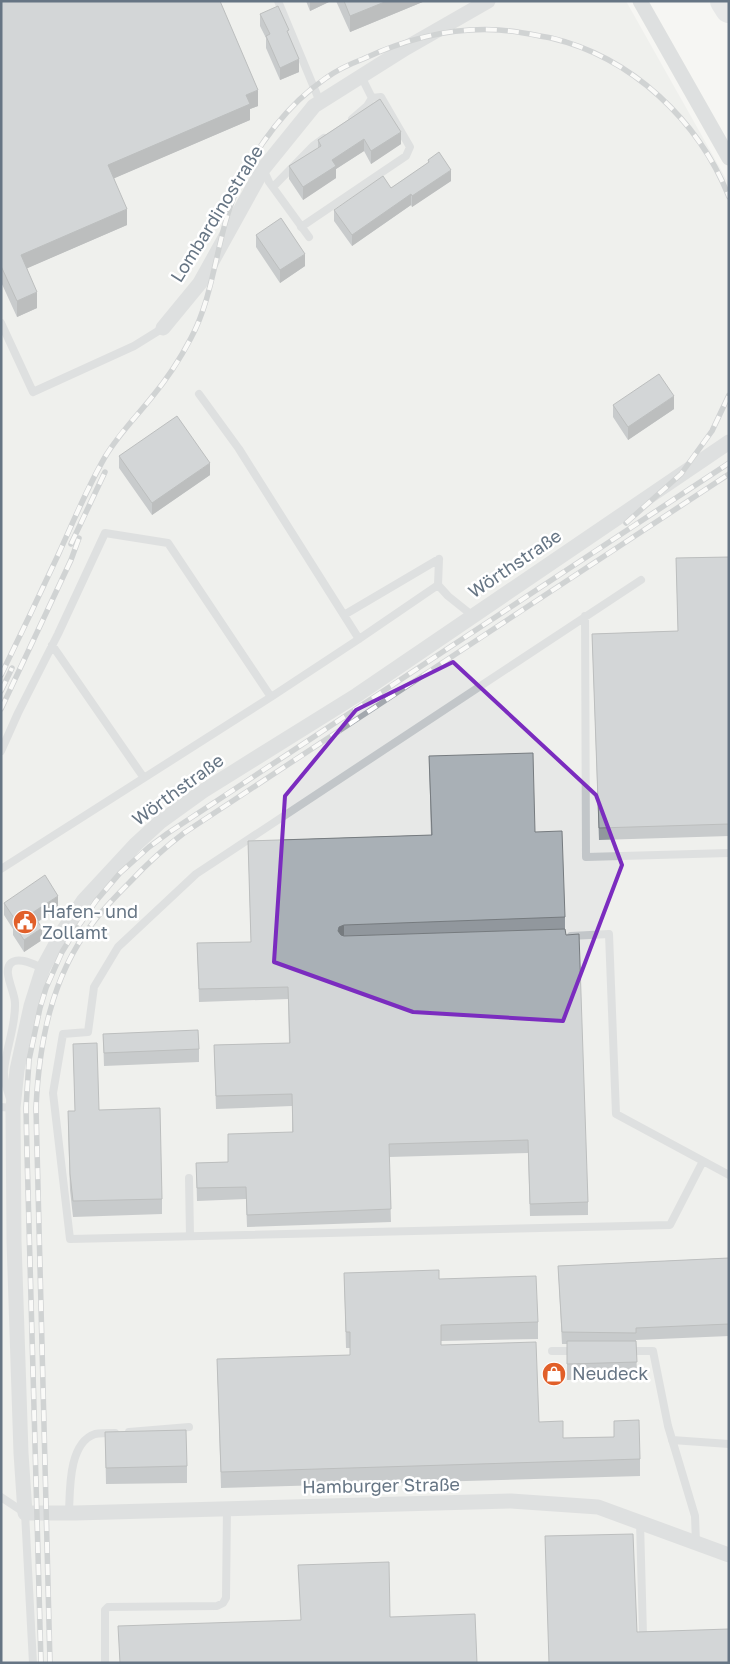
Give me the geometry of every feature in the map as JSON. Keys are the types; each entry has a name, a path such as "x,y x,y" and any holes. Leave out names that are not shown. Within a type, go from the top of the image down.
{"highway":[{"path":"724,1 729,9"}],"street":[{"name":"Lombardinostraße","path":"163,328 200,283 262,169 314,106 406,48 488,1"},
{"path":"640,1 729,158"},
{"name":"Wörthstraße","path":"25,1513 7,1108 31,1006 43,968 63,931 84,900 135,845 160,822 203,791 357,695 729,442"},
{"name":"Hamburger Straße","path":"25,1513 511,1501 598,1507 729,1555"}],"lane":[{"path":"278,1 320,102"},
{"path":"361,76 372,98"},
{"path":"301,226 406,156 410,147 381,97 372,98"},
{"path":"344,125 367,106 372,98"},
{"path":"273,187 313,146 328,136"},
{"path":"262,169 309,238"},
{"name":"Lombardinostraße","path":"1,323 33,392 134,346 163,328"},
{"path":"199,394 239,449 359,640"},
{"path":"1,751 104,533 168,543 271,697"},
{"path":"344,615 439,560 438,585 448,596 473,616"},
{"path":"641,580 196,874 118,947 94,987 88,1032 63,1034 53,1093 70,1239 670,1224 703,1161"},
{"path":"1,869 359,640 438,585"},
{"path":"585,616 586,857 729,853"},
{"path":"52,645 144,778"},
{"path":"560,936 609,934 616,1114 729,1175"},
{"path":"7,1108 4,1073 16,1009 15,995 7,972 9,964 19,960 43,968"},
{"path":"188,1178 190,1236"},
{"path":"552,1351 589,1351"},
{"path":"616,1351 653,1351 672,1440 695,1516 696,1543"},
{"path":"69,1513 71,1478 76,1454 83,1442 95,1434 189,1427"},
{"path":"672,1440 729,1444"},
{"path":"1,1497 25,1513 33,1663"},
{"path":"106,1663 105,1610 108,1607 217,1606 223,1603 226,1598 227,1508"},
{"path":"640,1522 643,1635"}],"highlighted area":[{"path":"453,662 596,795 622,865 563,1021 413,1012 274,962 285,796 356,710"}],"shaded area":[{"path":"1,1 626,1 729,184 729,1663 1,1663"}],"building":[{"path":"1,1 220,1 258,90 246,95 250,104 108,165 127,209 21,255 37,292 17,301 1,266"},
{"path":"344,1 387,1 350,16"},
{"path":"278,6 299,59 280,68 266,36 270,34 260,14"},
{"path":"380,99 401,132 371,151 364,139 332,160 336,166 303,187 289,166 321,146 318,140"},
{"path":"439,152 451,170 412,196 411,194 352,235 334,210 383,176 391,188 429,162 428,160"},
{"path":"281,218 305,254 280,270 256,235"},
{"path":"659,374 674,396 628,427 613,405"},
{"path":"177,416 210,463 152,503 119,456"},
{"path":"729,557 729,824 599,828 592,634 678,631 676,558"},
{"path":"533,753 535,832 562,831 565,917 344,925 339,927 338,931 344,936 565,929 566,935 579,934 588,1202 530,1204 528,1140 389,1144 391,1209 247,1215 246,1187 197,1188 196,1163 228,1162 228,1134 293,1132 292,1094 216,1096 214,1045 290,1043 288,987 199,989 197,943 251,942 248,841 432,835 429,756"},
{"path":"45,875 58,896 32,913 42,928 24,940 13,923 16,921 4,903"},
{"path":"198,1030 199,1049 104,1053 103,1034"},
{"path":"97,1043 99,1110 160,1108 162,1199 73,1201 68,1111 75,1111 73,1044"},
{"path":"729,1258 729,1324 636,1328 636,1333 562,1332 558,1266"},
{"path":"439,1270 439,1279 536,1276 538,1322 441,1325 441,1345 536,1342 539,1422 563,1421 563,1438 614,1437 614,1421 639,1420 640,1459 221,1472 217,1359 350,1355 350,1332 346,1332 344,1273"},
{"path":"567,1341 636,1341 637,1362 567,1364"},
{"path":"186,1430 187,1466 106,1468 105,1432"},
{"path":"633,1534 637,1632 729,1629 729,1663 549,1663 545,1536"},
{"path":"389,1562 390,1617 475,1614 477,1663 120,1663 118,1626 301,1620 298,1565"}],"railway":[{"path":"1,675 45,584 86,492 105,457 121,434 163,383 191,338 206,301 231,205 254,156 286,113 312,88 330,75 348,65 412,40 464,30 519,32 551,38 581,47 609,60 635,77 659,96 681,118 700,143 716,169 729,197"},
{"path":"626,523 681,474 712,431 729,395"},
{"path":"41,1663 26,1108 29,1060 40,1008 46,988 62,952 96,901 120,873 168,833 729,463"},
{"path":"71,544 105,472"},
{"path":"50,1663 36,1108 40,1060 50,1012 66,966 78,944 96,918 115,897 156,856 184,833 729,474"},
{"path":"1,709 71,560 79,538"},
{"path":"1,691 12,668"}],"place":[{"name":"Hafen- und Zollamt","path":"25,922"},
{"name":"Neudeck","path":"554,1374"}]}
